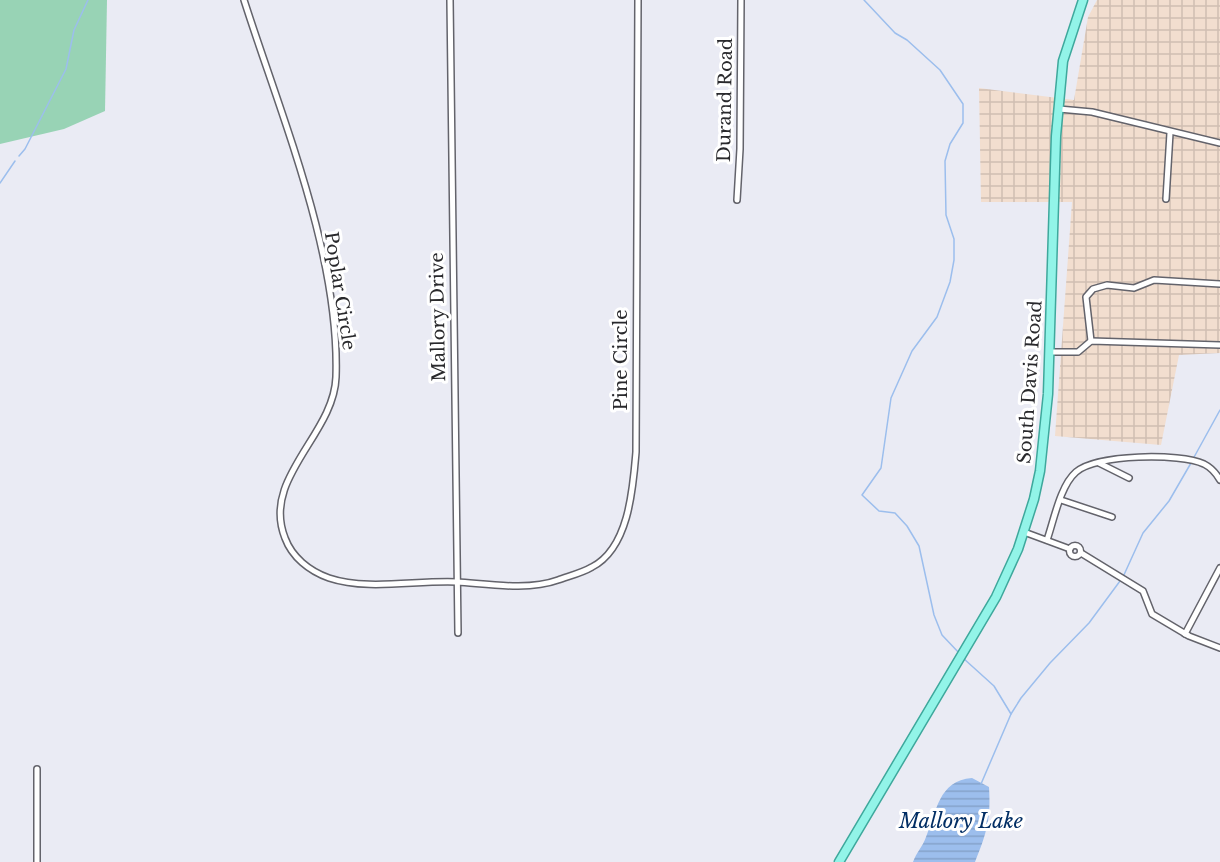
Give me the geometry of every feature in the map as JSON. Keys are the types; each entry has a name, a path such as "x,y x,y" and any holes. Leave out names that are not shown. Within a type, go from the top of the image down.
{"main road":[{"name":"South Davis Road","path":"839,862 984,620 1008,573 1024,532 1040,471 1050,352 1056,136 1063,61 1082,0"}],"street":[{"name":"Poplar Circle","path":"244,0 307,193 326,274 335,338 336,380 333,402 282,495 280,521 285,538 304,564 335,580 405,585 456,582"},
{"name":"Mallory Drive","path":"450,0 458,633"},
{"name":"Pine Circle","path":"456,582 546,584 594,567 611,551 632,500 636,452 638,0"},
{"name":"Durand Road","path":"737,200 740,149 741,0"},
{"path":"1059,109 1092,112 1170,133 1220,143"},
{"path":"1166,199 1170,133"},
{"path":"1091,341 1086,297 1093,289 1107,285 1134,288 1154,280 1220,284"},
{"path":"1050,352 1078,352 1091,341 1220,345"},
{"path":"1047,540 1061,500 1075,472 1085,466 1133,458 1186,460 1203,464 1214,471 1220,480"},
{"path":"1099,463 1129,478"},
{"path":"1061,500 1112,517"},
{"path":"1024,532 1070,549 1076,546 1081,553 1143,591 1152,614 1185,634 1220,648"},
{"path":"1185,634 1220,568"},
{"path":"37,769 37,862"}],"shaded area":[{"path":"1097,0 1220,0 1220,353 1179,355 1161,445 1055,436 1072,202 981,202 979,88 1074,100 1088,17"}],"green space":[{"path":"0,0 107,0 105,111 64,129 0,144"}],"water":[{"name":"Mallory Lake","path":"972,778 989,787 987,825 975,862 913,862 925,840 936,808 945,791 961,780"}],"waterway":[{"path":"19,156 25,149 66,69 74,30 88,0"},
{"path":"864,0 895,33 907,40 940,70 963,104 963,123 950,144 945,161 946,215 954,239 954,260 950,282 937,317 912,351 891,398 881,468 862,495 879,511 895,513 907,526 919,546 934,615 942,635 960,654"},
{"path":"0,183 15,161"},
{"path":"1193,459 1220,410"},
{"path":"1123,577 1143,533 1169,501 1191,463"},
{"path":"981,784 1011,714 1021,698 1050,663 1089,623 1120,581"},
{"path":"963,658 994,686 1011,714"}]}
